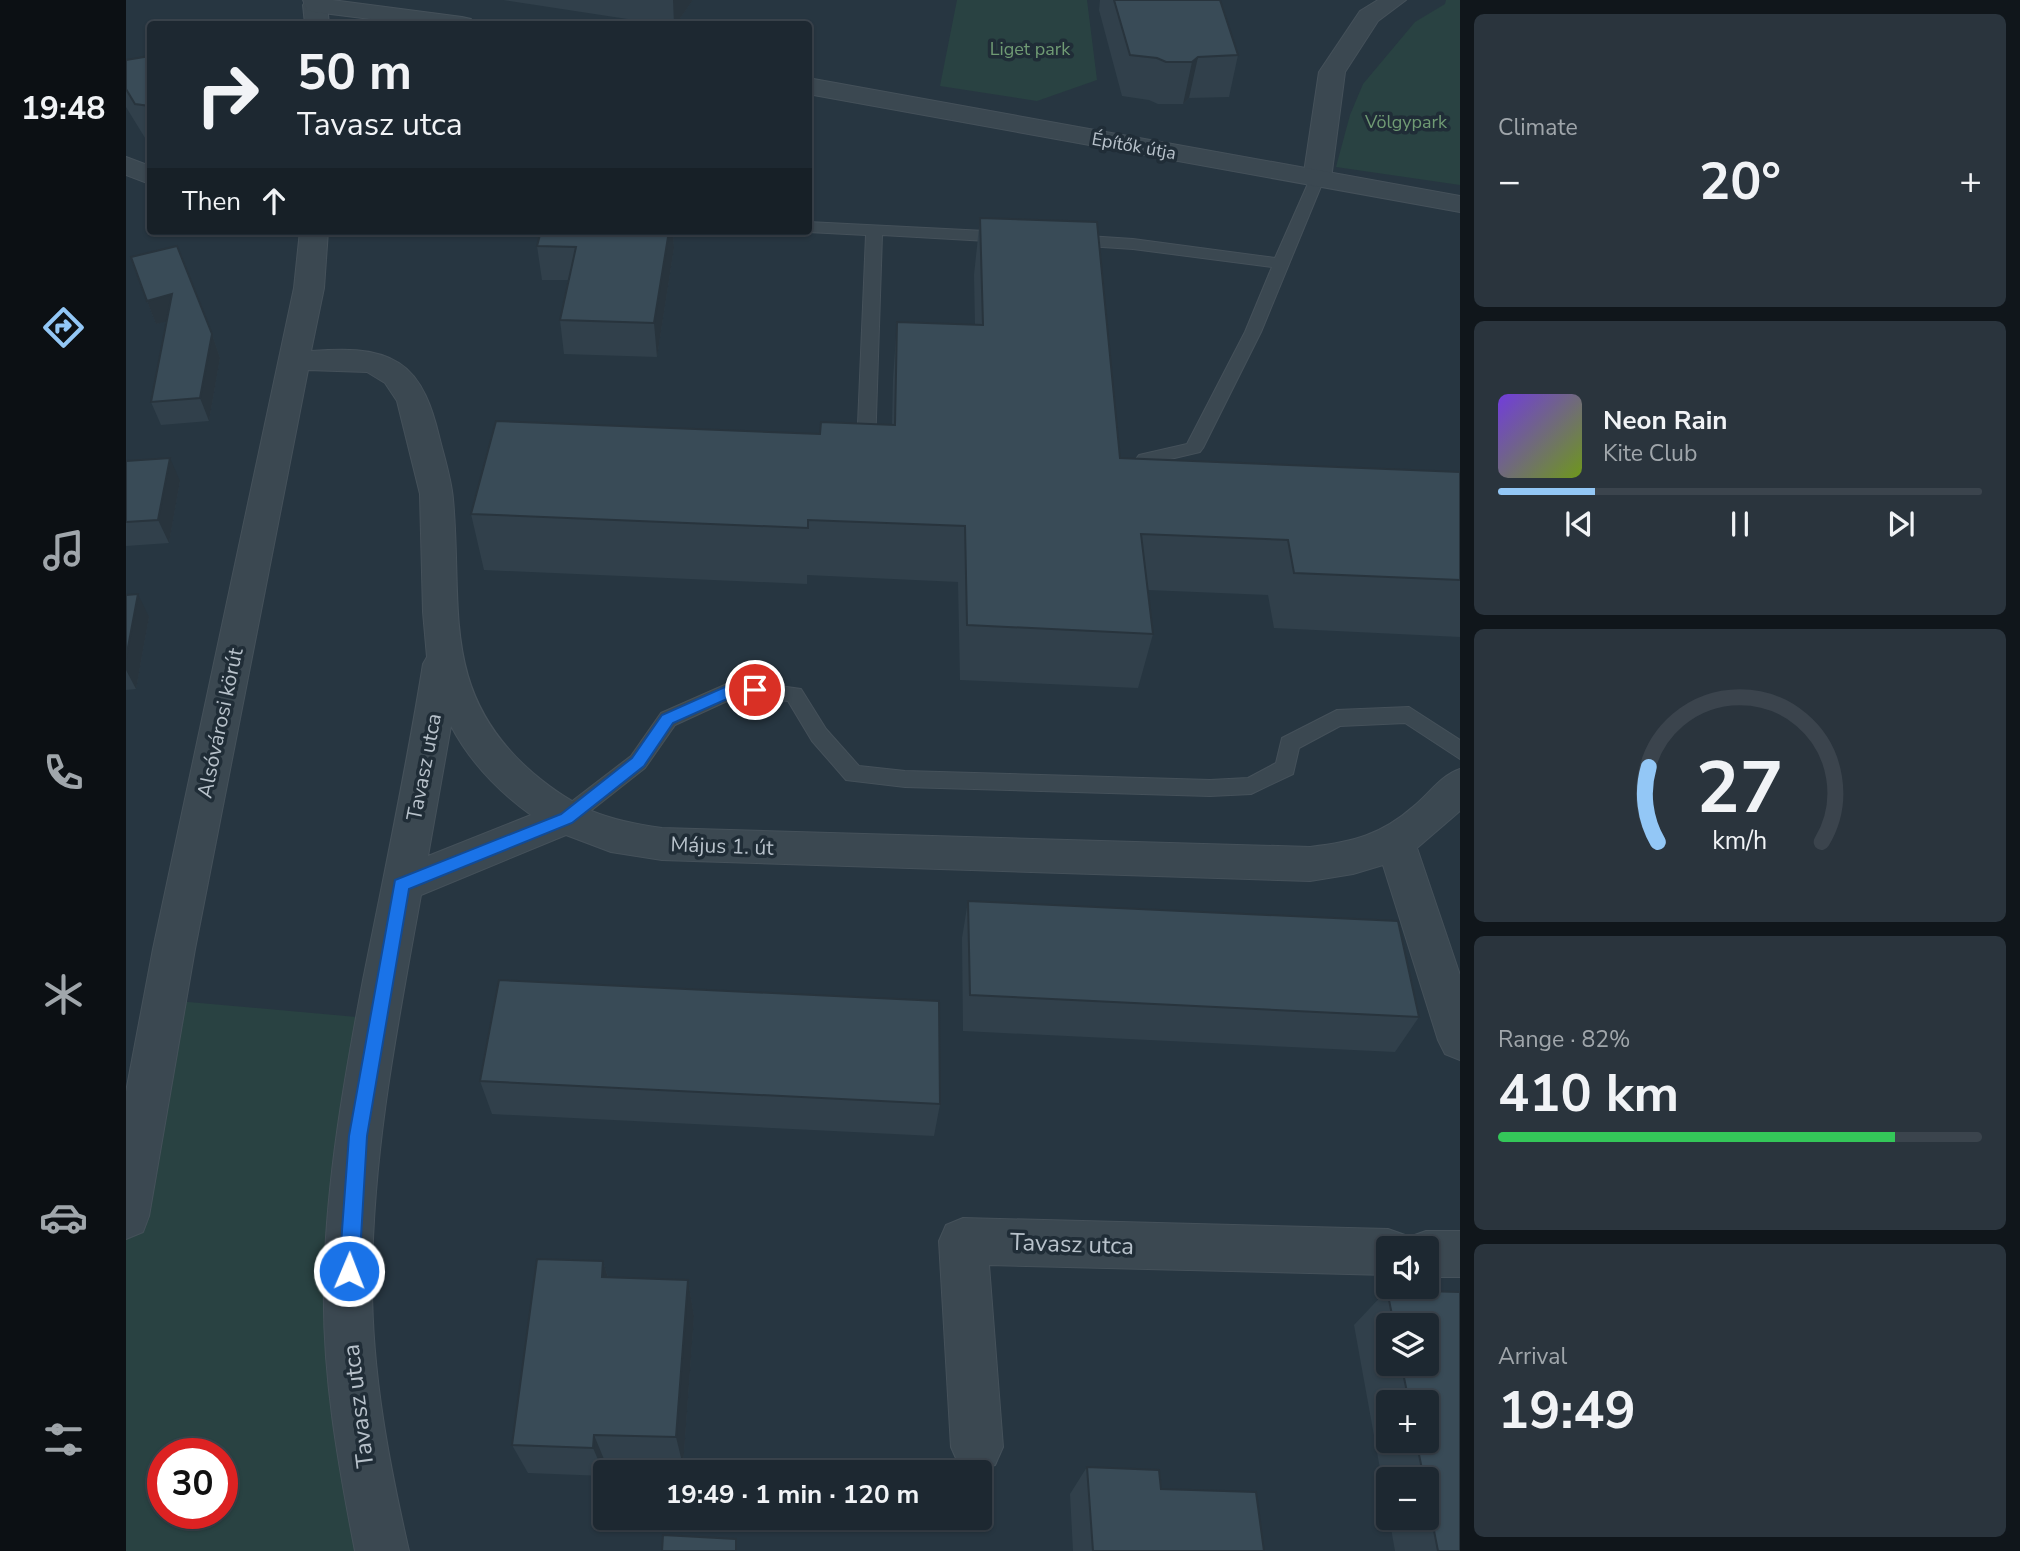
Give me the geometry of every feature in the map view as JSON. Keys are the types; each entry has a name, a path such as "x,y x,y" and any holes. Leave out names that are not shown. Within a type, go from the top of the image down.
{"street":[{"path":"1317,179 1332,72 1369,16 1394,0"},
{"path":"316,10 432,21"},
{"name":"Építők útja","path":"812,87 1460,204"},
{"path":"126,165 147,175"},
{"name":"Alsóvárosi körút","path":"126,1216 174,949 309,288 314,235"},
{"name":"Május 1. út","path":"294,361 367,362 389,371 404,388 418,413 437,499 444,648 449,678 458,704 479,740 500,766 566,818 607,835 662,844 1296,864 1362,856 1413,831 1442,806 1460,785"},
{"name":"Tavasz utca","path":"382,1551 362,1457 350,1361 348,1249 358,1136 401,885 434,723 444,648"},
{"path":"401,885 566,818"},
{"path":"1395,840 1460,1040"},
{"name":"Tavasz utca","path":"977,1447 963,1241 1376,1252"},
{"path":"1439,1254 1460,1254"}],"lane":[{"path":"1145,459 1194,448 1253,332 1317,179"},
{"path":"812,227 1016,237"},
{"path":"866,447 874,230"},
{"path":"1055,240 1133,244 1281,263"},
{"path":"566,818 638,762 668,719 736,688 794,694 819,735 853,774 1196,788 1251,786 1286,768 1289,744 1338,718 1409,715 1460,751"}],"green space":[{"name":"Liget park","path":"957,0 1087,0 1097,80 1037,101 940,86"},
{"name":"Völgypark","path":"1446,0 1460,0 1460,185 1336,167 1350,115 1363,84 1415,22 1445,4"},
{"path":"166,1000 379,1019 358,1136 382,1551 126,1551 126,1216"}],"building":[{"path":"1114,0 1220,0 1238,55 1198,57 1192,62 1166,62 1157,58 1130,55"},
{"path":"147,56 147,106 135,104 126,89 126,60"},
{"path":"980,218 1097,222 1120,458 1460,472 1460,580 1294,573 1288,540 1141,534 1153,634 967,625 965,526 808,520 808,528 471,514 496,421 820,434 821,422 895,425 897,322 983,325"},
{"path":"540,235 668,235 654,323 560,320 576,247 537,246"},
{"path":"177,246 212,334 200,398 151,402 172,294 147,301 131,257"},
{"path":"170,458 158,520 126,522 126,461"},
{"path":"138,594 126,658 126,595"},
{"path":"968,901 1398,921 1419,1017 970,995"},
{"path":"499,980 939,1001 940,1104 480,1081"},
{"path":"537,1259 603,1261 602,1277 688,1280 676,1437 594,1435 593,1448 512,1445"},
{"path":"1439,1291 1460,1292 1460,1551 1438,1551 1434,1530 1439,1530 1439,1467 1422,1467 1419,1453 1439,1453 1439,1390 1407,1390 1404,1376 1439,1376 1439,1313 1392,1313 1389,1299 1439,1299"},
{"path":"1087,1467 1159,1470 1161,1489 1256,1492 1264,1551 1093,1551"},
{"path":"663,1535 736,1539 736,1551 662,1551"}],"route":[{"path":"349,1271 348,1249 358,1136 401,885 566,818 638,762 668,719 736,688 755,690"}]}
